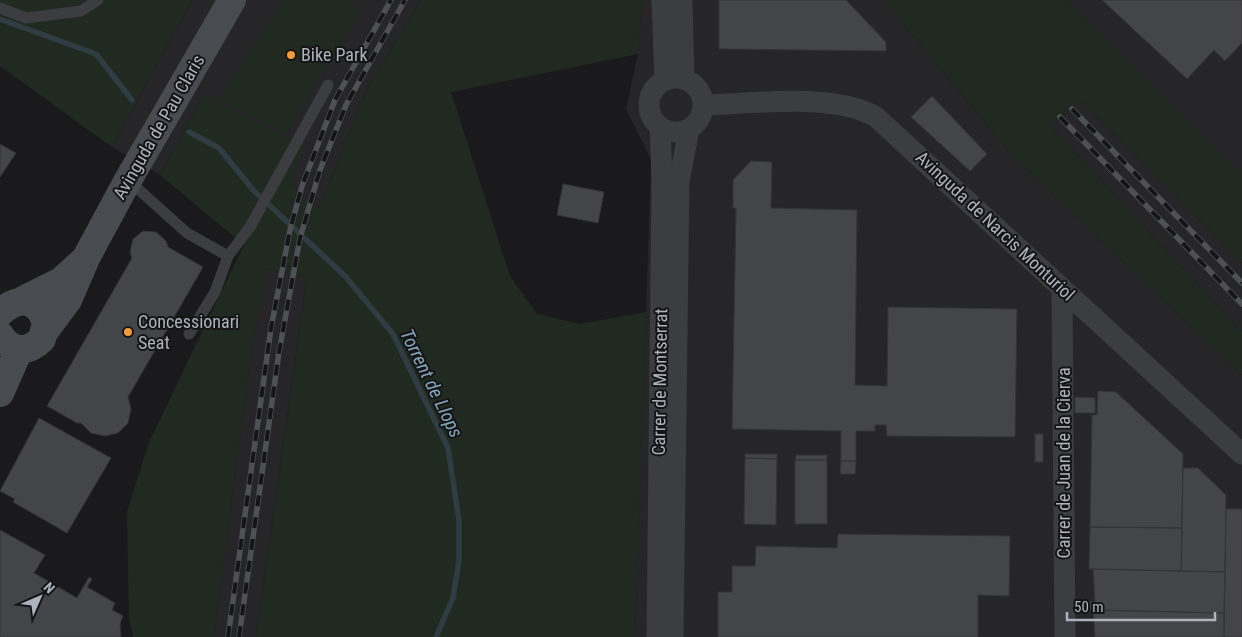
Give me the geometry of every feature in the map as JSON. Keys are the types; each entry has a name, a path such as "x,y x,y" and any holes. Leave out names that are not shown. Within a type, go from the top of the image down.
{"main road":[{"name":"Avinguda de Pau Claris","path":"9,343 36,345 68,300 87,256 128,180 232,0"},
{"name":"Avinguda de Pau Claris","path":"11,307 72,273 87,256"},
{"path":"11,307 38,308 43,315 45,331"},
{"path":"0,393 9,343"}],"street":[{"path":"662,0 675,79"},
{"path":"675,79 682,0"},
{"path":"675,79 699,88 704,105 700,119 689,130 671,132 660,127 652,118 649,105 651,93 657,85 675,79"},
{"name":"Avinguda de Narcis Monturiol","path":"704,105 798,102 851,105 865,110 876,117 1242,454"},
{"name":"Carrer de Montserrat","path":"657,637 662,180 660,127"},
{"name":"Carrer de Montserrat","path":"673,637 679,181 689,130"},
{"name":"Carrer de Juan de la Cierva","path":"1062,289 1065,637"}],"lane":[{"path":"0,8 26,18 81,11 98,0"},
{"path":"189,334 215,292 228,256 250,227 279,171 328,85"},
{"path":"128,180 187,233 228,256"}],"shaded area":[{"path":"0,0 192,0 112,147 0,66"},
{"path":"192,0 421,0 369,85 319,209 291,184 204,95 160,175 112,147"},
{"name":"Bike Park","path":"283,0 346,0 361,10 287,132 219,99"},
{"path":"421,0 643,0 638,54 451,92 510,276 537,314 580,324 646,312 635,637 256,637 307,278 267,269 251,354 214,637 133,637 129,619 127,512 149,442 244,245 160,175 204,95 305,145 291,184 319,209 369,85"},
{"path":"643,0 884,0 1012,155 1242,375 1242,637 635,637 651,160 626,109 638,54"},
{"path":"884,0 1066,0 1242,175 1242,263 1081,101 1051,126 1242,332 1242,375 1012,155"},
{"path":"1066,0 1242,0 1242,175 1236,170"},
{"path":"1081,101 1242,263 1242,332 1051,126"},
{"path":"266,269 307,277 256,637 214,637 251,354"}],"building":[{"path":"719,0 846,0 886,42 886,51 719,49"},
{"path":"1102,0 1242,0 1242,43 1225,61 1214,50 1187,79"},
{"path":"932,96 987,154 970,171 911,117"},
{"path":"0,144 16,153 0,177"},
{"path":"751,161 772,162 771,208 857,210 855,385 887,386 888,307 1017,309 1015,437 887,436 886,425 875,425 875,431 856,431 856,461 841,461 841,431 732,429 736,208 733,208 733,180"},
{"path":"563,184 604,192 598,223 557,215"},
{"name":"Concessionari Seat","path":"143,231 156,232 166,241 168,247 203,267 128,397 131,409 128,423 118,433 105,436 91,433 81,423 77,423 47,406 132,258 130,252 133,239"},
{"path":"1098,391 1116,392 1183,454 1182,528 1090,527 1092,415 1097,415"},
{"path":"1075,397 1095,398 1095,413 1075,413"},
{"path":"39,418 111,458 67,533 13,502 15,499 0,491"},
{"path":"1035,434 1043,434 1043,462 1035,462"},
{"path":"745,454 777,454 777,459 745,458"},
{"path":"796,455 827,455 827,460 795,460"},
{"path":"745,458 777,459 776,525 744,524"},
{"path":"795,460 827,460 827,524 795,524"},
{"path":"841,461 856,461 855,474 840,474"},
{"path":"1183,468 1198,468 1226,495 1225,572 1181,571"},
{"path":"1226,509 1242,509 1242,637 1224,637"},
{"path":"1090,527 1182,528 1181,571 1089,569"},
{"path":"0,530 45,555 34,573 77,598 89,577 92,579 87,587 115,603 112,610 123,616 120,624 121,637 0,637"},
{"path":"838,534 1010,536 1009,596 978,595 978,637 718,637 718,592 732,592 732,566 755,566 756,546 837,548"},
{"path":"1093,569 1225,572 1224,613 1089,610 1089,601 1095,602"},
{"path":"1093,610 1224,613 1224,637 1095,637"}],"waterway":[{"name":"Torrent de Llops","path":"0,19 96,54 132,100"},
{"name":"Torrent de Llops","path":"189,132 219,148 254,191 346,277 393,334 448,448 459,520 459,561 453,598 436,637"}],"railway":[{"path":"228,637 271,328 290,230 302,186 335,100 391,0"},
{"path":"239,637 279,352 300,238 320,170 346,105 405,0"},
{"path":"1072,109 1242,283"},
{"path":"1060,117 1242,304"}],"place":[{"name":"Bike Park","path":"291,55"},
{"name":"Concessionari Seat","path":"128,332"}]}
